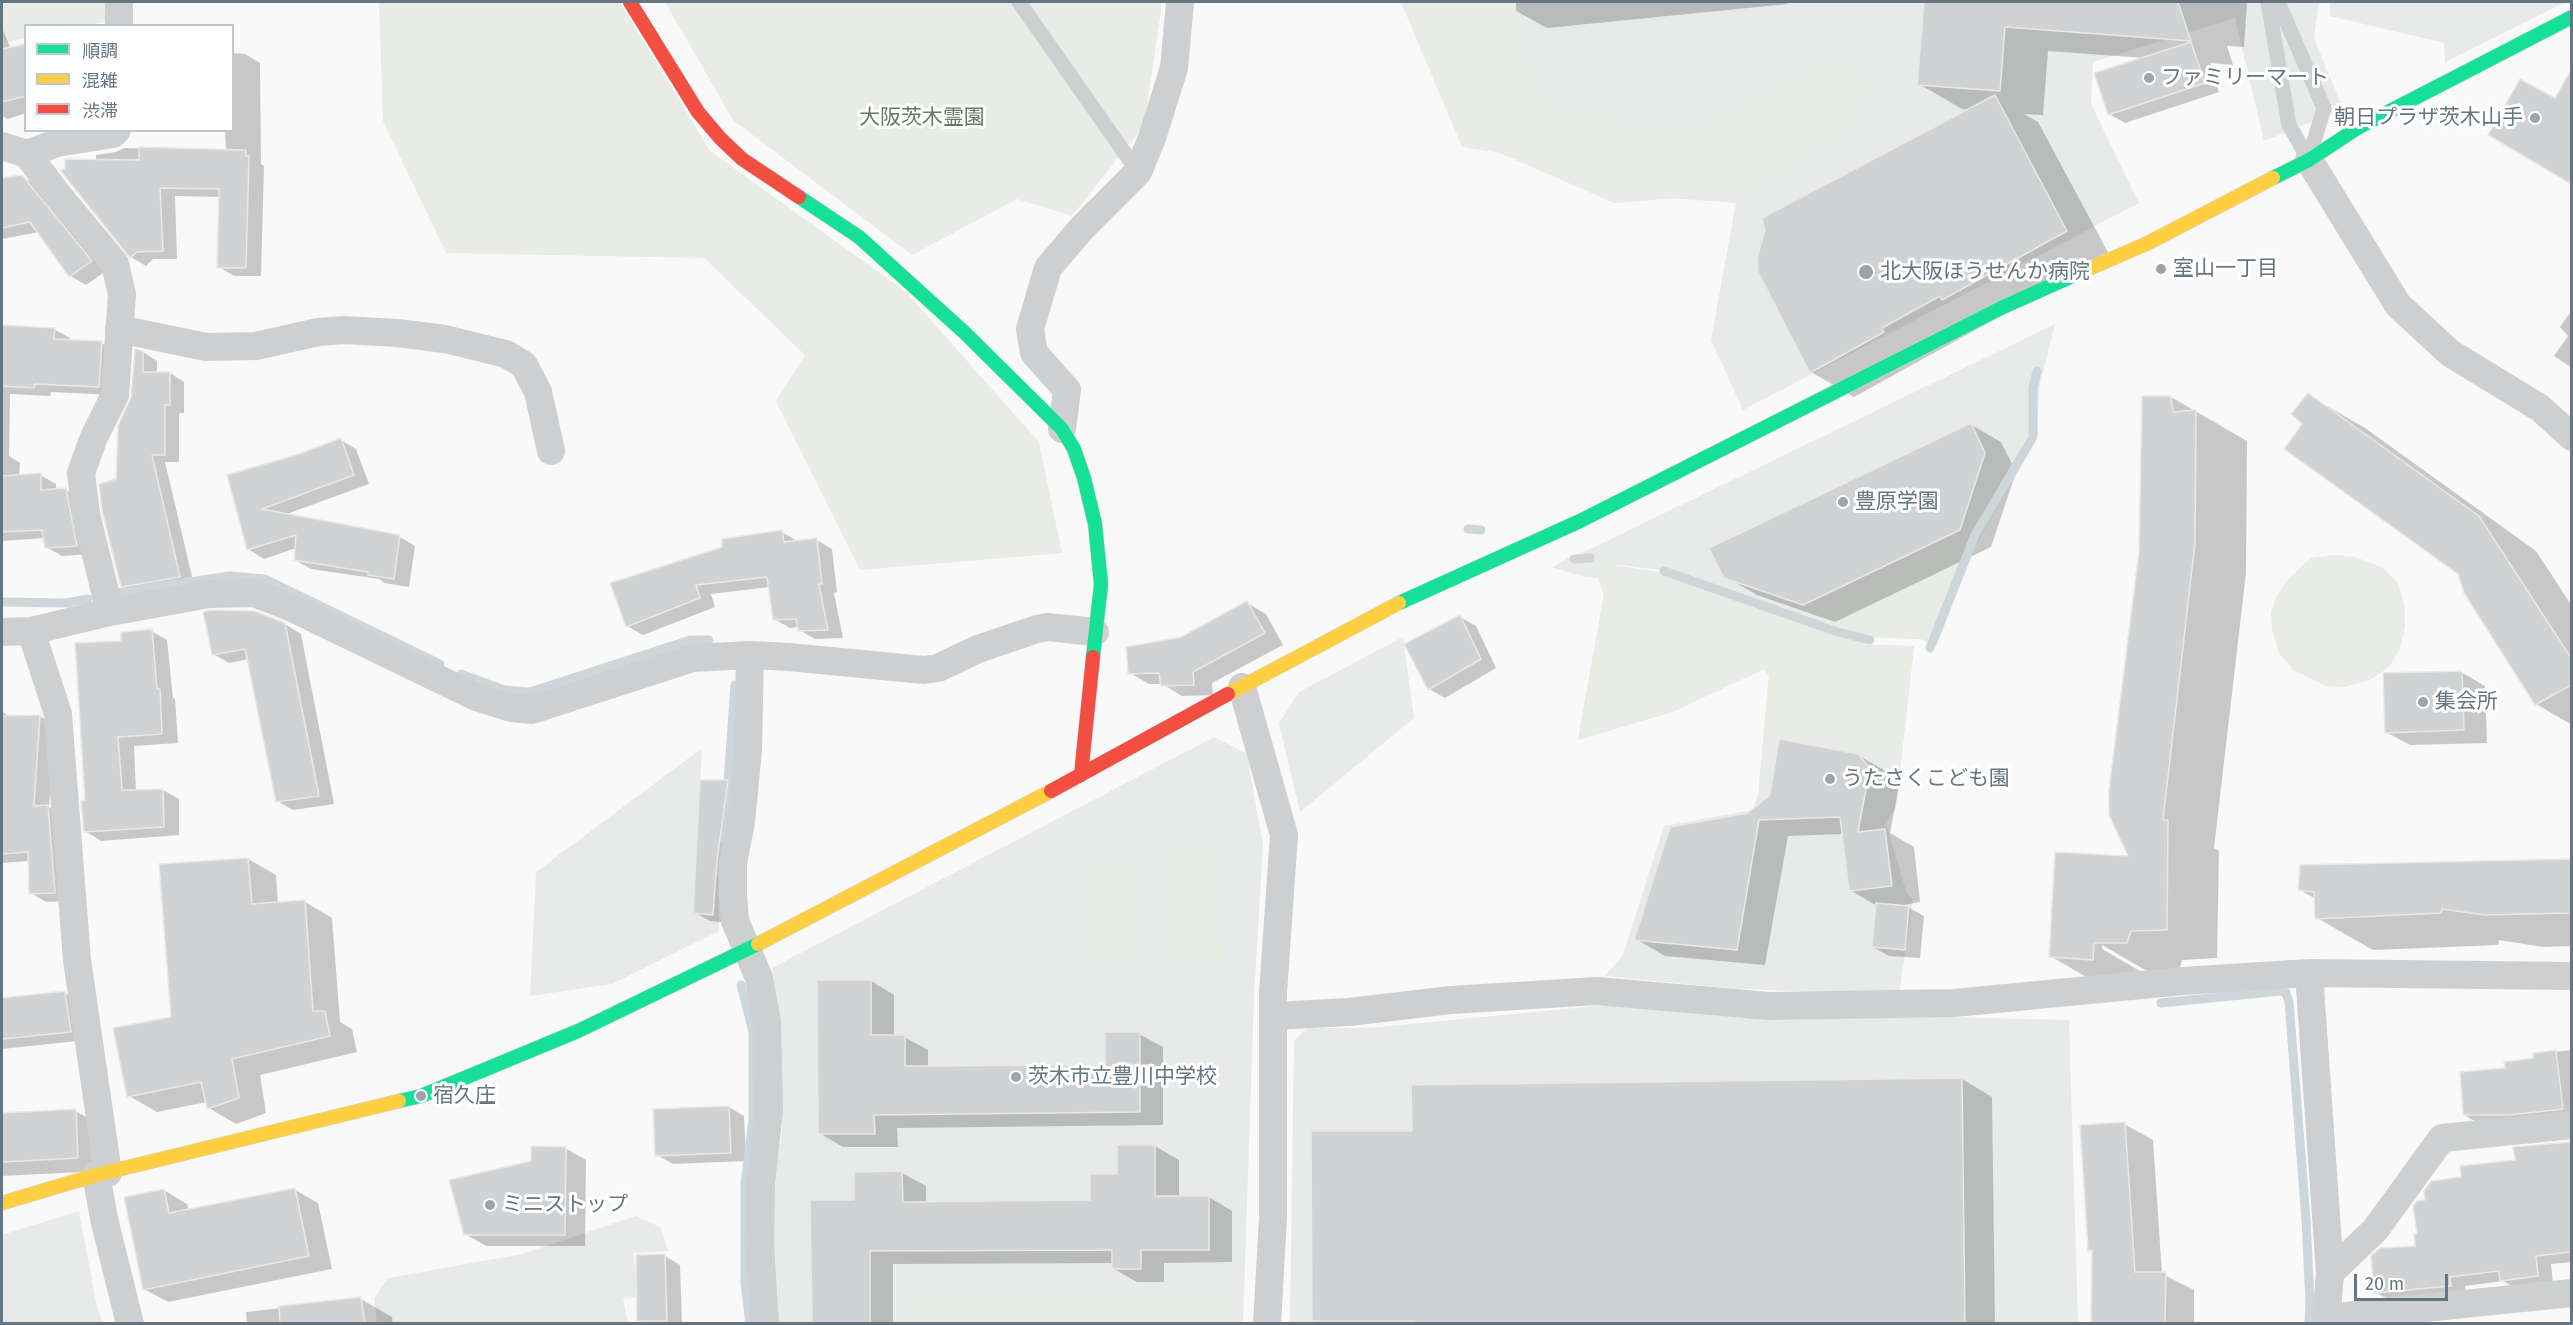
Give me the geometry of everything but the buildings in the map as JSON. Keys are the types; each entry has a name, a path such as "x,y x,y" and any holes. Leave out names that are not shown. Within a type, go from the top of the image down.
{"street":[{"path":"118,2 119,24"},
{"path":"630,2 698,112 720,138 742,159 859,237 965,333 1062,429 1074,449 1084,478 1095,524 1101,584 1081,775"},
{"path":"1062,429 1067,390 1034,352 1030,329 1047,268 1082,228 1138,172 1152,138 1174,68 1180,2"},
{"path":"2,1203 102,1174 421,1096 578,1031 747,950 1081,775 1376,613 1580,521 2003,308 2148,243 2309,160 2359,127 2571,17"},
{"path":"14,150 115,132"},
{"path":"14,150 58,195 115,264 122,294 114,395 94,437 81,473 86,514 110,612"},
{"path":"2309,160 2398,305 2450,353 2540,408 2571,437"},
{"path":"119,330 207,347 256,346 318,332 344,330 397,333 445,339 506,354 524,364 538,392 551,451"},
{"path":"2,632 31,631 110,612 209,594 254,593 290,606 476,697 511,708 532,710 693,658 750,655 924,670 947,665 978,650 1037,629 1047,627 1095,632"},
{"path":"31,631 58,714 77,960 102,1174 105,1223 130,1323"},
{"path":"750,655 748,750 741,822 733,863 735,921 759,978 767,1022 770,1069 760,1234 761,1290 765,1323"},
{"path":"1242,687 1284,835 1273,1016 1273,1217 1267,1323"},
{"path":"1273,1016 1349,1012 1451,1000 1597,991 1768,1006 1954,1004 2182,981 2309,973 2571,976"},
{"path":"2309,973 2330,1273 2327,1321 2571,1293"},
{"path":"2330,1273 2375,1230 2442,1138 2571,1125"}],"lane":[{"path":"1019,2 1138,172"},
{"path":"2268,2 2289,125 2309,160"},
{"path":"2278,2 2324,108 2309,160"}],"shaded area":[{"name":"北大阪ほうせんか病院","path":"1500,2 2319,2 2314,38 2343,109 2264,141 2235,18 2093,62 2091,104 2139,203 1743,410 1711,340 1736,203 1631,195 1501,151"},
{"path":"2330,2 2565,2 2445,62 2444,43 2330,16"},
{"path":"2055,324 2039,388 2037,438 1977,543 1936,647 1921,639 1869,637 1670,571 1602,563 1663,573 1870,645 1914,646 1896,808 1886,823 1907,894 1913,899 1899,994 1737,989 1605,976 1623,955 1664,826 1753,810 1758,795 1769,676 1764,669 1672,712 1578,740 1604,594 1598,578 1581,576 1553,567"},
{"path":"1403,637 1414,718 1300,812 1279,723 1299,692"},
{"name":"茨木市立豊川中学校","path":"1214,737 1247,754 1263,845 1254,996 1243,1323 776,1323 771,1206 782,1131 779,1023 772,968"},
{"path":"702,748 695,868 718,874 719,931 612,984 530,996 536,872"},
{"path":"1616,1004 1781,1013 2069,1020 2078,1323 1290,1324 1294,1041 1307,1028 1369,1028"},
{"path":"79,1211 97,1307 103,1323 2,1323 2,1235"},
{"path":"636,1216 660,1227 668,1251 633,1253 639,1297 623,1298 628,1323 377,1323 374,1298 388,1278 522,1254"}],"green space":[{"path":"2,2 110,2 109,21 93,24 24,24 24,38 6,43 2,32"},
{"path":"379,2 620,2 710,151 905,291 1039,442 1062,553 860,570 776,401 805,355 704,258 446,253 383,121"},
{"name":"大阪茨木霊園","path":"665,2 1161,2 1161,11 1144,125 1072,216 1017,199 912,255 733,120"},
{"path":"1401,2 1520,2 1527,70 1552,110 1699,124 1820,60 1871,72 1855,128 1754,192 1614,203 1500,153 1462,147"},
{"path":"1956,536 1970,543 1930,644 1921,639 1869,637 1800,614"},
{"path":"2334,555 2355,557 2382,567 2398,583 2405,607 2405,627 2400,649 2389,667 2370,680 2344,687 2326,686 2293,670 2279,653 2272,630 2271,612 2277,595 2289,578 2311,558"},
{"path":"1568,558 1663,573 1870,645 1914,646 1901,762 1763,738 1769,676 1764,669 1672,712 1578,740 1604,594 1598,578 1581,576 1553,567"},
{"path":"1213,846 1224,960 1171,965 1161,852"},
{"path":"1133,853 1144,967 1091,971 1081,858"},
{"path":"915,1293 1234,1296 1235,1323 916,1323"}],"waterway":[{"path":"1930,648 1975,535 2033,437 2033,388 2037,371"},
{"path":"1468,529 1481,530"},
{"path":"1574,559 1590,558"},
{"path":"1664,571 1838,632 1870,640"},
{"path":"116,593 230,576 265,579 440,664"},
{"path":"2,602 66,603 88,599"},
{"path":"461,674 504,690 530,692 690,640 709,640"},
{"path":"724,838 735,685"},
{"path":"741,985 753,1031 753,1120 745,1184 745,1282 750,1324"},
{"path":"2161,1003 2281,991 2286,993 2289,1002 2306,1220 2309,1324"}],"traffic: fast":[{"path":"2273,178 2309,160 2359,127 2572,17"},
{"path":"799,197 859,237 965,333 1062,429 1074,449 1084,478 1095,524 1101,584 1093,657"},
{"path":"1399,603 1580,521 2003,307 2077,274"},
{"path":"399,1101 421,1096 578,1031 758,944"}],"traffic: slow":[{"path":"2077,274 2148,243 2273,178"},
{"path":"1228,694 1399,603"},
{"path":"758,944 1051,791"},
{"path":"2,1203 96,1175 399,1101"}],"traffic: jam":[{"path":"630,2 698,112 720,138 742,159 799,197"},
{"path":"1081,775 1093,657"},
{"path":"1051,791 1228,694"}],"place":[{"name":"ファミリーマート","path":"2149,78"},
{"name":"朝日プラザ茨木山手","path":"2535,118"},
{"name":"室山一丁目","path":"2161,269"},
{"name":"北大阪ほうせんか病院","path":"1866,272"},
{"name":"豊原学園","path":"1843,502"},
{"name":"集会所","path":"2423,702"},
{"name":"うたさくこども園","path":"1830,779"},
{"name":"茨木市立豊川中学校","path":"1016,1077"},
{"name":"宿久庄","path":"421,1096"},
{"name":"ミニストップ","path":"490,1205"}]}
